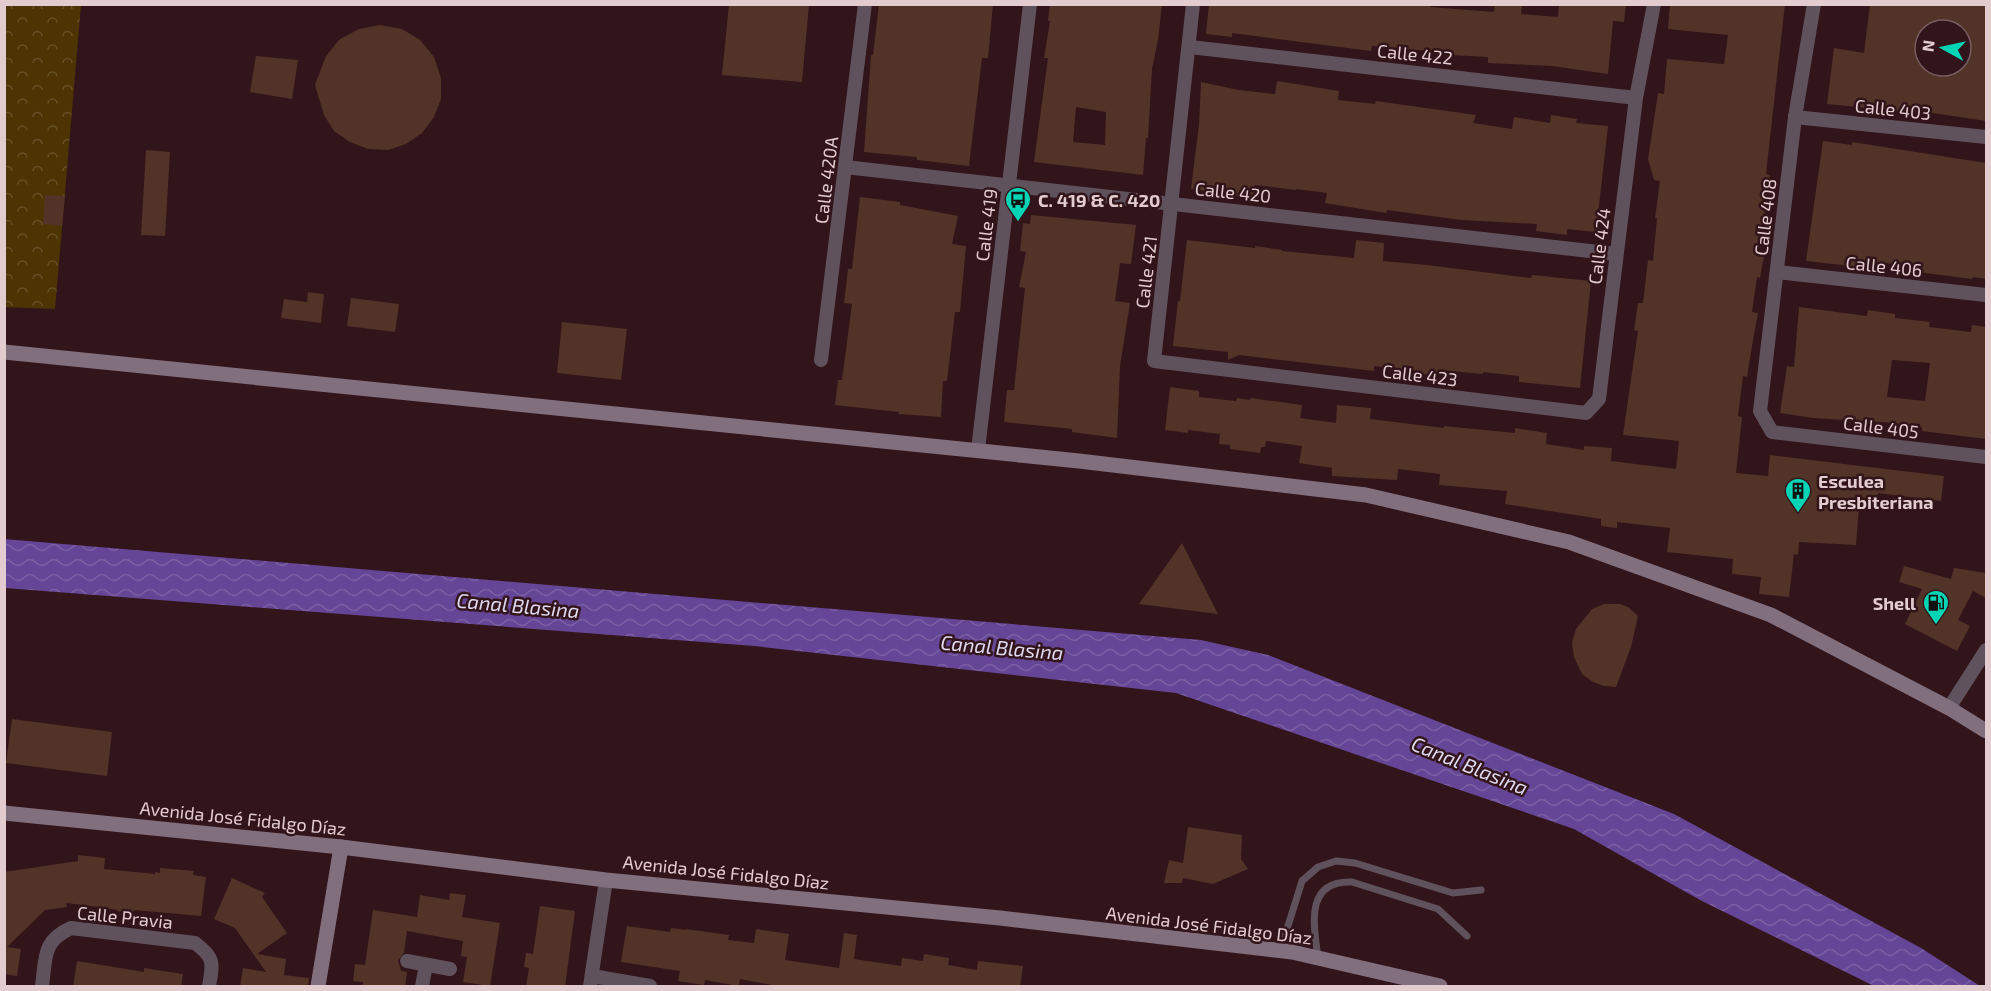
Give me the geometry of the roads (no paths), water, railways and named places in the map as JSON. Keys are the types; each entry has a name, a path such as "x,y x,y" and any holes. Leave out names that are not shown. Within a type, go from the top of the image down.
{"street":[{"name":"Calle 420A","path":"822,360 865,4"},
{"name":"Calle 419","path":"978,450 1030,4"},
{"name":"Calle 421","path":"1193,4 1154,361 1230,369"},
{"name":"Calle 424","path":"1599,399 1636,98 1654,4"},
{"name":"Calle 408","path":"1772,432 1760,411 1795,117 1814,4"},
{"name":"Calle 422","path":"1190,47 1636,98"},
{"name":"Calle 403","path":"1795,117 1986,137"},
{"name":"Calle 420","path":"845,167 1616,254"},
{"name":"Calle 406","path":"1777,272 1986,296"},
{"path":"4,352 978,450 1366,495 1569,542 1771,615 1949,708 1986,731"},
{"name":"Calle 423","path":"1230,369 1586,413 1599,399"},
{"name":"Calle 405","path":"1772,432 1986,457"},
{"path":"1949,708 1986,650"},
{"name":"Avenida José Fidalgo Díaz","path":"4,813 341,847 606,880 1012,920 1275,950 1436,986"},
{"path":"318,987 341,847"},
{"path":"606,880 591,982 650,987"},
{"name":"Calle Pravia","path":"42,987 49,944 58,933 72,928 195,943 208,953 213,963 209,987"},
{"path":"407,961 450,969"},
{"path":"422,987 426,965"}],"lane":[{"path":"1275,950 1288,926 1302,881 1318,867 1336,861 1355,863 1453,892 1481,890"},
{"path":"1318,958 1314,910 1320,894 1329,886 1340,881 1352,882 1438,909 1467,936"}],"water":[{"name":"Canal Blasina","path":"4,539 1201,640 1268,655 1674,814 1921,948 1980,986 1874,986 1700,900 1574,829 1176,693 754,646 5,588"}],"place":[{"name":"C. 419 & C. 420","path":"1018,223"},
{"name":"Esculea Presbiteriana","path":"1798,514"},
{"name":"Shell","path":"1936,626"}]}
